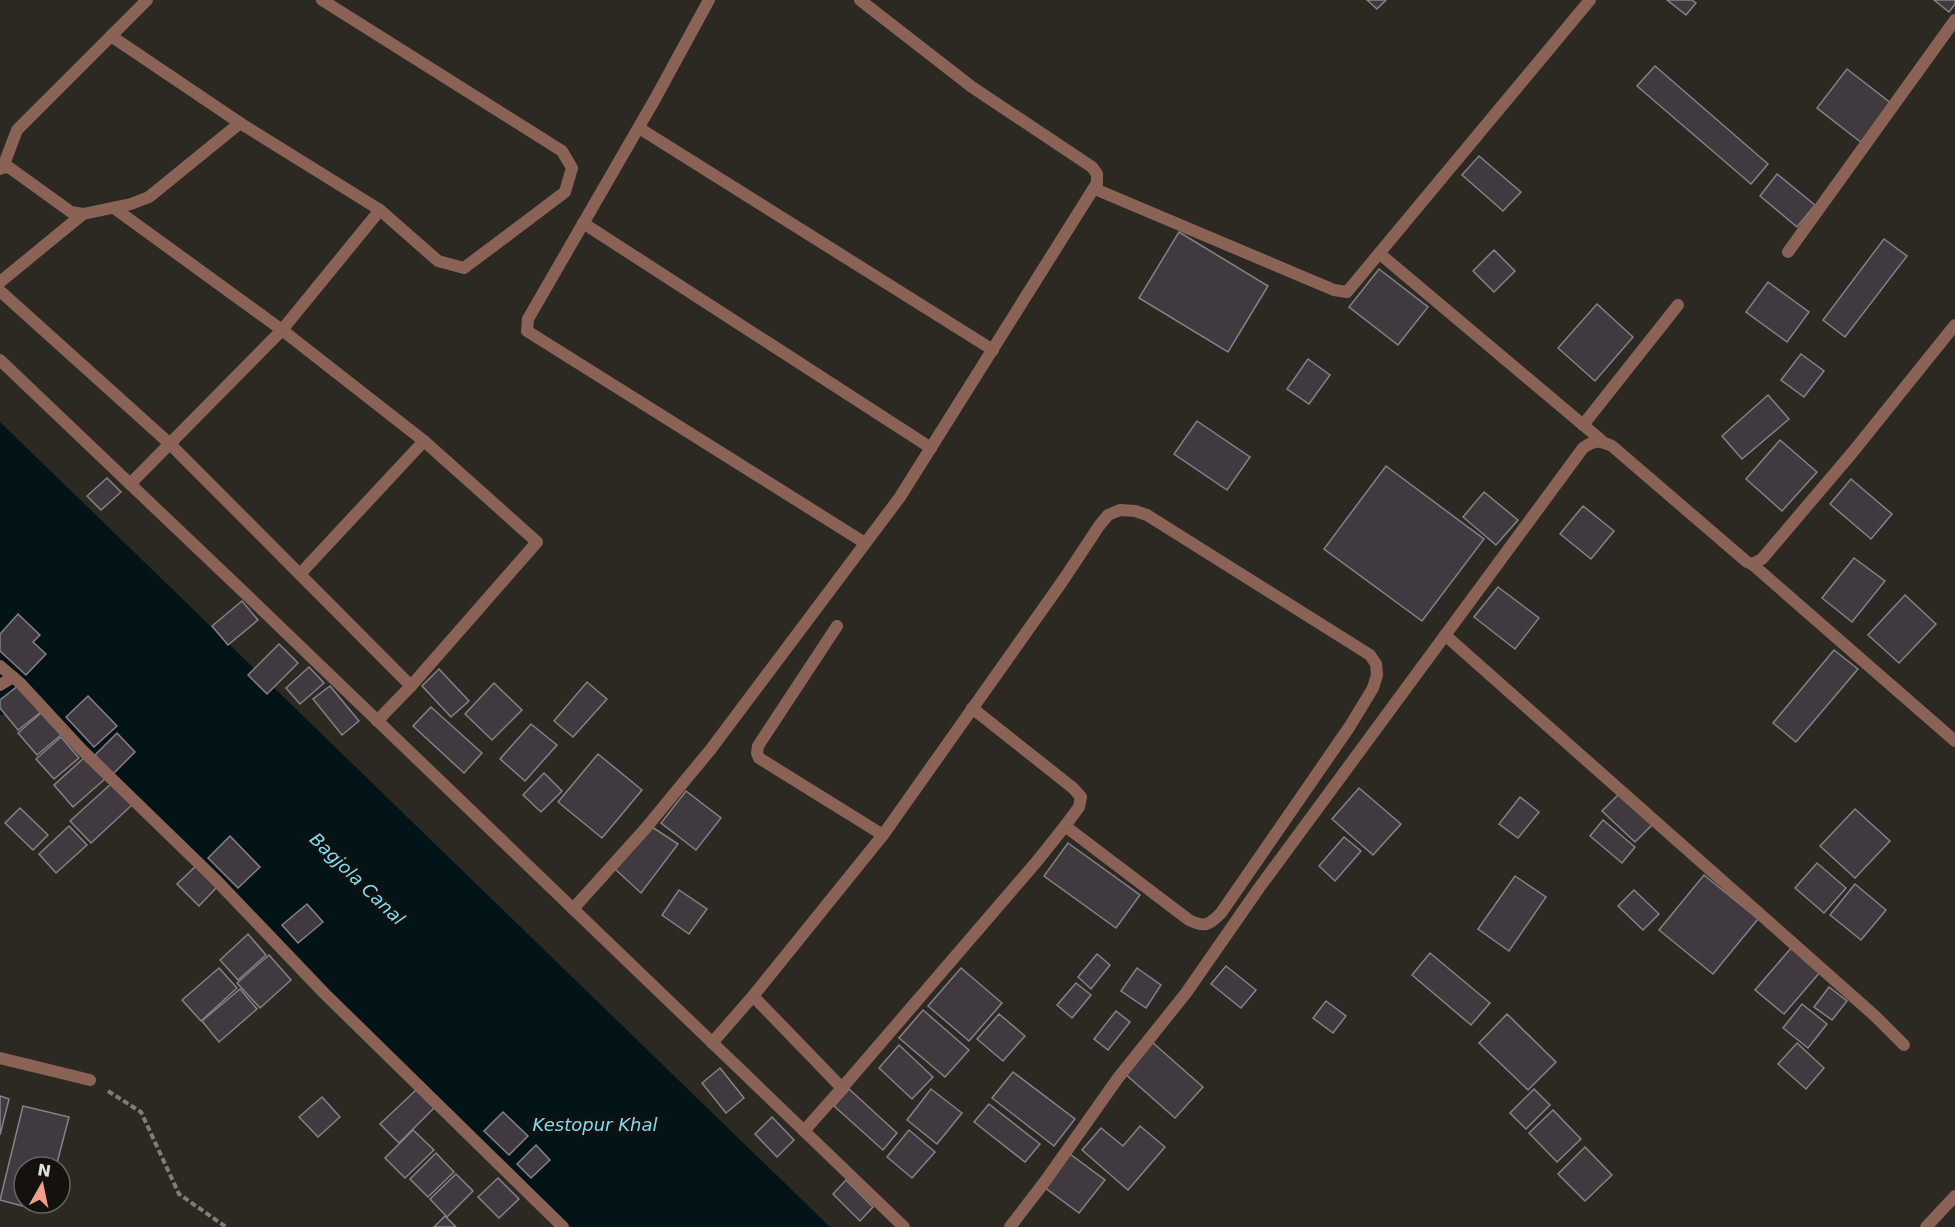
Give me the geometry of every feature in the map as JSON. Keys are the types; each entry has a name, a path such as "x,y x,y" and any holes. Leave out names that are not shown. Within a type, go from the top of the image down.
{"street":[{"path":"147,0 17,130 1,168 10,168 71,212 83,214 114,208 149,197 240,123"},
{"path":"111,36 240,123 380,210 438,261 464,268 565,192 572,168 562,151 322,0"},
{"path":"709,0 639,128 528,319 527,331 865,543"},
{"path":"573,909 645,830 711,749 900,496 1097,183 1097,174 1092,167 972,87 860,0"},
{"path":"1095,189 1340,292 1347,292 1590,0"},
{"path":"1788,252 1955,20"},
{"path":"639,128 993,350"},
{"path":"114,208 282,330 423,441 537,542 411,686 377,721"},
{"path":"130,484 282,330 380,210"},
{"path":"0,282 83,214"},
{"path":"583,223 931,448"},
{"path":"1380,254 1752,564 1955,741"},
{"path":"0,291 169,443 411,686"},
{"path":"1583,425 1678,305"},
{"path":"1752,564 1762,559 1822,489 1955,325"},
{"path":"0,360 904,1227"},
{"path":"1010,1227 1118,1078 1186,993 1266,879 1583,448 1592,441 1601,440"},
{"path":"300,574 423,441"},
{"path":"712,1043 753,996 883,835 1064,579 1098,526 1108,515 1119,510 1148,515 1370,655 1376,664 1377,675 1373,688 1350,726 1221,913 1211,922 1199,925 1189,920 1065,826"},
{"path":"837,626 758,746 757,753 759,758 883,835"},
{"path":"1445,635 1904,1045"},
{"path":"0,666 82,750 215,879 324,993 563,1227"},
{"path":"0,685 13,677"},
{"path":"804,1131 1038,860 1079,807 1081,797 1073,788 972,708"},
{"path":"753,996 842,1088"},
{"path":"0,1058 90,1080"},
{"path":"1926,1227 1955,1196"}],"path":[{"path":"90,1080 141,1112 179,1194 226,1227"}],"water":[{"name":"Kestopur Khal","path":"0,422 830,1227 571,1227 0,668"}],"building":[{"path":"1367,0 1386,0 1377,9"},
{"path":"1667,0 1692,0 1696,3 1686,15"},
{"path":"1934,0 1955,0 1955,4 1949,12"},
{"path":"1655,66 1768,164 1751,184 1637,86"},
{"path":"1847,69 1892,104 1862,143 1817,108"},
{"path":"1479,156 1521,192 1503,211 1462,175"},
{"path":"1777,174 1815,205 1797,227 1760,196"},
{"path":"1179,232 1268,286 1228,352 1139,298"},
{"path":"1884,239 1907,256 1845,337 1823,320"},
{"path":"1494,250 1515,271 1494,292 1473,271"},
{"path":"1379,269 1428,307 1398,345 1349,307"},
{"path":"1768,282 1809,312 1787,342 1746,312"},
{"path":"1597,304 1633,337 1595,381 1558,348"},
{"path":"1801,354 1824,371 1804,397 1781,380"},
{"path":"1308,359 1330,375 1309,404 1287,389"},
{"path":"1768,395 1789,419 1742,459 1722,436"},
{"path":"1197,421 1250,457 1227,490 1174,454"},
{"path":"1780,440 1817,472 1782,511 1746,479"},
{"path":"1386,466 1484,539 1422,621 1324,549"},
{"path":"107,478 121,492 101,510 87,496"},
{"path":"1851,479 1892,514 1871,539 1830,504"},
{"path":"1484,492 1518,520 1496,545 1463,517"},
{"path":"1583,506 1614,531 1591,559 1560,534"},
{"path":"1854,558 1885,581 1852,622 1822,598"},
{"path":"1498,587 1539,618 1515,649 1474,617"},
{"path":"1905,595 1936,624 1899,663 1868,635"},
{"path":"242,601 258,620 228,645 212,626"},
{"path":"18,614 40,635 33,642 46,654 26,675 0,651 0,634"},
{"path":"279,644 298,663 267,694 248,675"},
{"path":"1834,650 1858,669 1796,742 1773,723"},
{"path":"309,667 324,683 300,704 286,688"},
{"path":"439,669 469,701 451,717 422,686"},
{"path":"587,682 607,699 573,737 554,721"},
{"path":"494,683 522,710 492,740 465,714"},
{"path":"19,685 41,712 18,730 0,708 0,700"},
{"path":"330,686 359,721 342,735 313,699"},
{"path":"88,696 117,726 94,747 66,717"},
{"path":"431,707 482,753 464,773 413,726"},
{"path":"41,713 61,735 37,755 18,733"},
{"path":"531,724 557,745 525,781 500,759"},
{"path":"117,733 135,752 113,774 95,755"},
{"path":"61,737 79,758 54,779 36,759"},
{"path":"598,754 642,790 602,838 558,802"},
{"path":"86,756 106,778 73,807 54,785"},
{"path":"544,773 562,791 541,812 523,795"},
{"path":"113,782 133,804 91,843 70,821"},
{"path":"1359,788 1401,824 1373,855 1332,819"},
{"path":"686,791 721,818 696,850 661,823"},
{"path":"1619,794 1652,825 1635,842 1602,811"},
{"path":"1520,797 1539,812 1518,838 1499,824"},
{"path":"20,808 48,835 33,850 5,823"},
{"path":"1855,809 1890,841 1855,878 1820,846"},
{"path":"1603,820 1635,847 1622,863 1590,836"},
{"path":"69,826 87,845 56,873 39,854"},
{"path":"652,827 678,844 641,893 615,869"},
{"path":"230,836 260,867 238,888 208,858"},
{"path":"1344,837 1361,851 1335,881 1319,866"},
{"path":"1068,843 1140,895 1116,928 1044,876"},
{"path":"1817,863 1846,888 1824,913 1795,888"},
{"path":"197,865 218,886 199,906 177,884"},
{"path":"1704,875 1758,919 1713,974 1659,930"},
{"path":"1515,876 1546,897 1509,951 1478,929"},
{"path":"1855,884 1886,910 1861,940 1830,915"},
{"path":"679,890 707,909 689,934 662,915"},
{"path":"1634,890 1659,914 1643,930 1618,906"},
{"path":"307,904 323,922 298,943 282,925"},
{"path":"248,934 266,955 238,980 220,960"},
{"path":"1792,947 1821,971 1784,1014 1755,990"},
{"path":"1430,953 1490,1003 1471,1025 1412,975"},
{"path":"1097,954 1110,965 1091,989 1078,977"},
{"path":"269,955 291,980 260,1008 237,983"},
{"path":"1226,966 1256,990 1241,1008 1211,984"},
{"path":"219,968 237,988 201,1021 182,1000"},
{"path":"961,968 1002,1003 969,1041 928,1006"},
{"path":"1137,968 1161,985 1146,1008 1121,991"},
{"path":"1076,983 1091,995 1072,1018 1057,1005"},
{"path":"1829,987 1847,1001 1832,1020 1814,1007"},
{"path":"240,989 257,1009 219,1042 202,1021"},
{"path":"1326,1001 1346,1016 1333,1033 1313,1018"},
{"path":"1802,1004 1827,1024 1808,1048 1783,1028"},
{"path":"923,1010 969,1050 945,1077 899,1038"},
{"path":"1116,1011 1130,1022 1108,1050 1094,1039"},
{"path":"999,1014 1025,1036 1003,1061 977,1039"},
{"path":"1507,1014 1556,1062 1528,1090 1479,1043"},
{"path":"1152,1042 1203,1087 1175,1118 1124,1073"},
{"path":"1797,1043 1824,1068 1806,1089 1778,1064"},
{"path":"899,1045 933,1077 912,1099 879,1068"},
{"path":"720,1068 744,1098 726,1113 702,1083"},
{"path":"1013,1072 1075,1119 1054,1146 992,1098"},
{"path":"849,1089 897,1133 883,1150 834,1106"},
{"path":"931,1089 962,1113 937,1144 907,1120"},
{"path":"1534,1089 1550,1105 1526,1129 1510,1113"},
{"path":"416,1090 434,1108 399,1143 380,1124"},
{"path":"0,1096 9,1099 0,1135"},
{"path":"322,1097 340,1117 318,1137 299,1117"},
{"path":"989,1104 1040,1144 1025,1162 974,1122"},
{"path":"23,1106 69,1117 59,1155 12,1155 12,1203 0,1200"},
{"path":"1553,1110 1581,1139 1557,1162 1529,1133"},
{"path":"503,1112 528,1136 509,1155 484,1131"},
{"path":"772,1117 794,1140 777,1157 755,1134"},
{"path":"1140,1126 1165,1147 1128,1190 1082,1150 1101,1128 1123,1146"},
{"path":"413,1130 434,1150 405,1178 385,1158"},
{"path":"909,1130 935,1152 912,1178 887,1157"},
{"path":"536,1145 550,1160 531,1178 517,1164"},
{"path":"1585,1147 1612,1175 1585,1201 1558,1174"},
{"path":"436,1153 454,1172 428,1197 410,1179"},
{"path":"1070,1154 1105,1180 1079,1213 1044,1187"},
{"path":"456,1174 473,1191 447,1217 430,1199"},
{"path":"498,1178 519,1199 499,1218 478,1197"},
{"path":"846,1180 873,1207 860,1221 833,1194"},
{"path":"445,1216 456,1227 434,1227"}],"waterway":[{"path":"0,697 8,688"}],"water label":[{"name":"Bagjola Canal","path":"357,879"}]}
